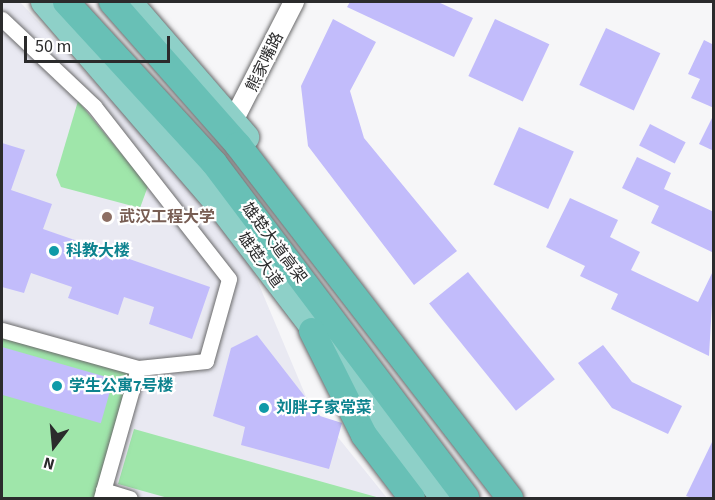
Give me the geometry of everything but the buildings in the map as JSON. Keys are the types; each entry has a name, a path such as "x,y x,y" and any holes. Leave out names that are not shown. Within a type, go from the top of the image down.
{"highway":[{"name":"雄楚大道高架","path":"66,2 214,163 466,498"},
{"name":"雄楚大道高架","path":"112,2 238,145 510,498"},
{"path":"312,331 364,435 412,498"}],"main road":[{"name":"雄楚大道","path":"44,2 167,140 312,331 444,498"},
{"path":"129,2 233,121 525,498"}],"street":[{"name":"熊家嘴路","path":"233,121 294,2"},
{"path":"2,19 94,106 229,279 206,361 138,368 2,330"},
{"path":"130,498 102,494 138,368"}],"shaded area":[{"name":"武汉工程大学","path":"2,2 20,2 174,167 252,268 307,399 387,498 2,498"}],"green space":[{"path":"78,101 148,186 140,208 61,187 56,175"},
{"path":"2,330 138,368 101,498 2,498"},
{"path":"134,429 380,498 168,498 118,484"}],"place":[{"name":"武汉工程大学","path":"107,217"},
{"name":"科教大楼","path":"54,251"},
{"name":"学生公寓7号楼","path":"57,386"},
{"name":"刘胖子家常菜","path":"264,408"}]}
